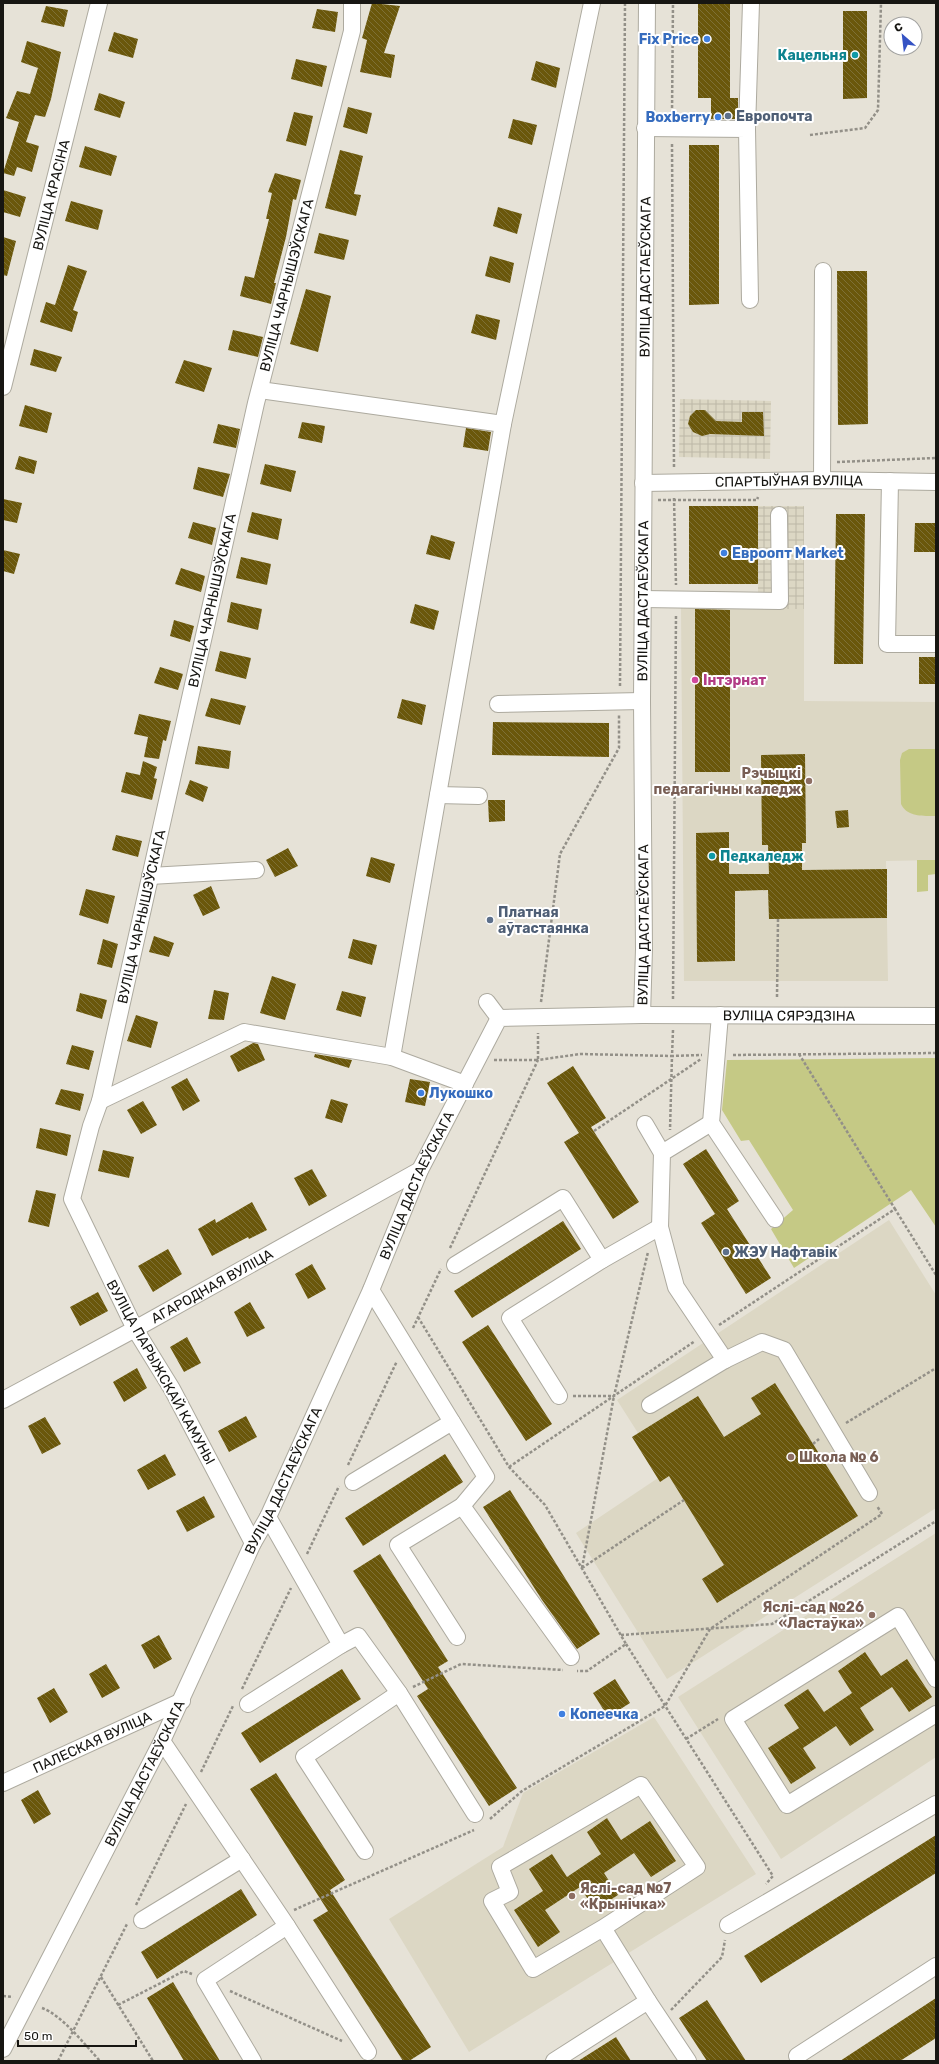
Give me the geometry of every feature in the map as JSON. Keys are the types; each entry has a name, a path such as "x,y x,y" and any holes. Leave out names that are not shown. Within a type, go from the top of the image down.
{"street":[{"name":"ВУЛІЦА КРАСІНА","path":"3,387 99,3"},
{"name":"ВУЛІЦА ЧАРНЫШЭЎСКАГА","path":"72,1199 90,1126 100,1101 260,390 352,31 352,3"},
{"path":"392,1057 503,424 592,3"},
{"name":"ВУЛІЦА ДАСТАЕЎСКАГА","path":"3,2049 182,1701 253,1543 268,1517 371,1290 420,1170 499,1018 642,1015 644,949 642,701 647,3"},
{"path":"750,300 747,129 751,3"},
{"path":"645,128 747,129"},
{"path":"822,480 823,271"},
{"path":"260,390 503,424"},
{"name":"СПАРТЫЎНАЯ ВУЛІЦА","path":"643,483 822,480 936,482"},
{"path":"890,481 887,644 936,644"},
{"path":"643,599 676,601 780,601 779,515"},
{"path":"498,704 642,701"},
{"path":"438,795 479,796"},
{"path":"150,876 256,870"},
{"path":"487,1002 499,1018"},
{"name":"ВУЛІЦА СЯРЭДЗІНА","path":"642,1015 936,1016"},
{"path":"720,1015 718,1055 711,1123 775,1219"},
{"path":"100,1101 244,1032 392,1057 465,1084"},
{"path":"662,1153 711,1123"},
{"path":"645,1124 662,1153 660,1227 676,1287 724,1360"},
{"name":"АГАРОДНАЯ ВУЛІЦА","path":"3,1400 135,1329 420,1170"},
{"path":"449,1260 563,1198 602,1260"},
{"name":"ВУЛІЦА ПАРЫЖСКАЙ КАМУНЫ","path":"72,1199 135,1329 172,1389 253,1543"},
{"path":"559,1396 510,1318 602,1260 660,1227"},
{"path":"371,1290 486,1477 462,1506 398,1544 457,1637"},
{"path":"650,1405 724,1360 762,1342 784,1350 870,1493"},
{"path":"346,1478 452,1422"},
{"path":"462,1506 571,1657"},
{"path":"268,1517 341,1645"},
{"path":"936,1679 898,1616 733,1719 787,1806 936,1714"},
{"path":"241,1700 358,1636 399,1693 475,1814"},
{"path":"365,1851 304,1757 399,1693"},
{"name":"ПАЛЕСКАЯ ВУЛІЦА","path":"3,1783 182,1701"},
{"path":"162,1741 287,1926 368,2052"},
{"path":"640,1785 697,1867 603,1928 533,1969 492,1901 510,1892 500,1867 640,1785"},
{"path":"728,1925 936,1804"},
{"path":"135,1917 242,1859"},
{"path":"253,2061 205,1980 287,1926"},
{"path":"603,1928 648,2001 688,2061"},
{"path":"797,2056 936,1966"},
{"path":"554,2061 648,2001"},
{"path":"3,2058 6,2061"}],"path":[{"path":"58,2061 101,1976 135,1917 194,1787 241,1700 299,1571 346,1478 404,1345 449,1260 538,1060 539,1017 560,854 619,748 626,3"},
{"path":"672,1056 676,601 672,128 673,3"},
{"path":"810,135 865,128 878,110 881,3"},
{"path":"777,997 778,919"},
{"path":"718,1055 936,1053"},
{"path":"478,1060 538,1060 580,1054 672,1056 707,1055 594,1131"},
{"path":"799,1054 936,1275"},
{"path":"509,1467 707,1333 895,1209"},
{"path":"418,1316 509,1467 545,1505 620,1635 773,1876 763,1887"},
{"path":"812,1444 936,1368"},
{"path":"582,1568 614,1396"},
{"path":"665,1706 710,1629 882,1514 870,1493"},
{"path":"582,1568 684,1500"},
{"path":"620,1635 772,1624 936,1521"},
{"path":"399,1693 460,1664 587,1671 626,1644"},
{"path":"662,2021 722,1957 728,1925"},
{"path":"118,2004 184,1971 368,2052"},
{"path":"101,1976 153,2061"},
{"path":"73,2032 100,2061"}],"shaded area":[{"path":"680,399 771,401 770,459 679,457"},
{"path":"758,506 804,506 804,609 758,609"},
{"name":"Рэчыцкі педагагічны каледж","path":"681,608 804,609 804,701 936,702 936,860 886,861 888,981 684,981"},
{"name":"Школа № 6","path":"889,1220 936,1295 936,1508 667,1679 576,1533 658,1478 632,1437 638,1433 617,1400"},
{"name":"Яслі-сад №26 «Ластаўка»","path":"936,1533 936,1757 781,1859 678,1697"},
{"name":"Яслі-сад №7 «Крынічка»","path":"654,1717 756,1874 469,2052 389,1919 503,1847 523,1793"}],"green space":[{"path":"909,749 936,749 936,816 911,814 901,804 900,760 902,753"},
{"path":"917,860 936,860 936,874 928,875 928,891 917,892"},
{"path":"936,1058 936,1227 911,1190 794,1268 771,1229 793,1210 749,1140 741,1141 722,1110 727,1060"}],"building":[{"path":"372,3 400,6 384,53 395,55 391,78 360,72 367,40 362,38"},
{"path":"698,3 730,3 730,98 738,98 738,119 711,119 711,98 698,98"},
{"path":"46,6 68,10 64,27 41,22"},
{"path":"317,9 338,12 335,32 312,28"},
{"name":"Кацельня","path":"843,11 867,11 867,98 843,99"},
{"path":"114,32 138,39 133,58 108,51"},
{"path":"27,41 61,52 51,99 45,117 35,115 26,142 39,146 32,172 17,167 14,176 3,173 19,122 6,118 17,91 30,94 38,68 21,62"},
{"path":"296,59 327,66 322,87 291,79"},
{"path":"536,61 560,68 556,88 531,80"},
{"path":"99,93 125,102 120,118 94,110"},
{"path":"348,107 372,113 367,134 343,127"},
{"path":"294,112 313,116 306,146 286,141"},
{"path":"513,119 537,125 532,145 508,138"},
{"path":"689,145 719,145 719,304 689,305"},
{"path":"85,146 117,156 111,176 79,167"},
{"path":"340,150 363,156 354,194 361,195 356,216 325,208"},
{"path":"275,173 301,180 296,200 293,199 286,237 274,283 276,283 271,304 240,296 245,276 254,278 269,219 266,219 272,193 268,192"},
{"path":"3,190 26,197 20,217 3,212"},
{"path":"71,201 103,210 98,230 65,221"},
{"path":"498,207 522,214 517,234 493,226"},
{"path":"319,233 349,240 344,260 314,253"},
{"path":"3,237 16,241 7,276 3,275"},
{"path":"490,256 514,263 510,283 485,276"},
{"path":"68,265 87,271 73,310 78,312 72,332 40,322 46,302 55,305"},
{"path":"837,271 867,271 868,424 838,425"},
{"path":"306,289 331,296 318,352 290,344"},
{"path":"476,314 500,320 496,340 471,333"},
{"path":"233,330 263,337 258,357 228,350"},
{"path":"34,349 62,357 56,372 30,365"},
{"path":"184,360 212,368 204,392 175,383"},
{"path":"25,405 52,413 47,433 19,426"},
{"path":"696,410 705,410 716,421 742,422 742,412 763,412 764,436 710,434 702,436 693,432 688,424 690,416"},
{"path":"302,422 325,426 322,443 298,438"},
{"path":"218,424 240,429 236,448 213,443"},
{"path":"466,428 491,432 488,451 463,447"},
{"path":"19,456 37,461 34,474 15,469"},
{"path":"265,464 296,471 291,492 260,484"},
{"path":"198,467 230,474 223,497 193,489"},
{"path":"3,499 22,503 17,523 3,520"},
{"name":"Евроопт Market","path":"689,506 758,506 758,584 689,584"},
{"path":"252,512 282,519 278,540 247,532"},
{"path":"836,514 865,514 863,664 834,664"},
{"path":"193,522 216,528 212,545 188,538"},
{"path":"915,523 936,523 936,552 914,552"},
{"path":"431,535 455,542 450,560 426,554"},
{"path":"3,550 20,554 14,574 3,571"},
{"path":"241,557 271,564 267,585 236,578"},
{"path":"181,568 205,576 201,592 175,584"},
{"path":"231,602 262,609 258,630 227,622"},
{"path":"415,604 439,611 434,630 410,623"},
{"path":"695,609 730,610 730,772 695,772"},
{"path":"174,620 194,626 190,642 170,636"},
{"path":"220,651 251,658 246,679 215,671"},
{"path":"919,657 936,657 936,684 919,684"},
{"path":"160,667 183,674 178,690 154,683"},
{"path":"211,698 246,706 240,725 205,716"},
{"path":"402,699 426,705 422,725 397,718"},
{"path":"139,714 171,721 166,741 163,740 159,759 144,757 148,737 134,734"},
{"path":"493,722 609,723 609,757 492,755"},
{"path":"198,746 231,751 229,769 195,764"},
{"name":"Педкаледж","path":"805,754 806,843 802,843 802,870 887,869 887,918 769,919 768,890 735,891 735,961 697,962 696,833 729,832 729,874 769,874 768,845 762,845 761,755"},
{"path":"143,761 157,767 154,778 157,779 152,800 121,792 126,772 140,775"},
{"path":"190,780 208,787 203,802 185,794"},
{"path":"488,800 505,800 505,821 489,822"},
{"path":"848,810 849,827 837,828 835,811"},
{"path":"116,835 142,841 138,857 112,850"},
{"path":"288,848 298,866 275,877 266,860"},
{"path":"371,857 395,864 390,883 366,876"},
{"path":"211,886 220,908 203,916 193,895"},
{"path":"86,889 115,896 108,924 79,915"},
{"path":"154,936 174,943 169,957 149,952"},
{"path":"103,939 118,944 112,968 97,964"},
{"path":"353,939 377,945 372,965 348,958"},
{"path":"272,976 296,984 285,1020 260,1013"},
{"path":"214,990 229,993 224,1020 208,1019"},
{"path":"342,991 366,997 361,1017 336,1010"},
{"path":"80,993 107,1000 102,1019 76,1011"},
{"path":"136,1015 158,1022 151,1048 127,1041"},
{"path":"253,1043 258,1044 265,1060 238,1072 230,1056"},
{"path":"72,1045 94,1051 89,1070 66,1064"},
{"path":"315,1054 352,1060 349,1068 314,1057"},
{"path":"573,1066 606,1118 591,1127 639,1202 613,1219 564,1142 579,1133 547,1083"},
{"path":"187,1078 200,1101 183,1111 171,1087"},
{"path":"410,1079 430,1082 425,1106 405,1102"},
{"path":"61,1089 84,1094 80,1111 55,1104"},
{"path":"331,1099 348,1104 342,1123 325,1118"},
{"path":"143,1101 157,1125 141,1134 127,1110"},
{"path":"40,1128 71,1135 67,1156 36,1148"},
{"path":"706,1149 739,1201 727,1209 771,1278 746,1294 701,1223 715,1214 683,1164"},
{"path":"103,1150 134,1157 129,1178 98,1171"},
{"path":"312,1169 327,1196 309,1206 294,1178"},
{"path":"36,1190 56,1194 49,1227 28,1222"},
{"path":"252,1202 267,1230 249,1239 248,1237 212,1256 198,1229 215,1219 216,1223"},
{"path":"563,1221 581,1249 472,1318 454,1291"},
{"path":"168,1249 182,1274 153,1292 138,1266"},
{"path":"312,1264 326,1289 308,1299 295,1274"},
{"path":"98,1292 108,1311 80,1326 70,1307"},
{"path":"250,1302 265,1328 247,1337 234,1312"},
{"path":"488,1325 552,1424 526,1441 462,1342"},
{"path":"187,1337 201,1363 184,1372 170,1347"},
{"path":"137,1368 147,1388 124,1402 113,1382"},
{"path":"775,1383 858,1516 717,1603 702,1579 724,1565 669,1476 660,1482 632,1437 698,1396 724,1437 761,1414 751,1398"},
{"path":"246,1416 257,1437 229,1452 218,1431"},
{"path":"45,1417 61,1444 42,1454 28,1426"},
{"path":"165,1454 176,1475 148,1490 137,1470"},
{"path":"445,1454 463,1482 363,1546 345,1518"},
{"path":"510,1490 600,1634 577,1649 542,1600 483,1507"},
{"path":"204,1496 215,1517 187,1532 176,1511"},
{"path":"380,1554 448,1661 438,1667 517,1788 489,1806 417,1696 428,1689 353,1571"},
{"path":"159,1635 172,1659 154,1669 141,1645"},
{"path":"865,1652 881,1676 907,1659 932,1697 909,1712 892,1687 860,1708 874,1730 850,1746 836,1726 803,1748 816,1768 791,1784 768,1748 799,1728 784,1705 808,1689 824,1712 852,1693 838,1671"},
{"path":"106,1664 120,1688 102,1698 89,1674"},
{"path":"342,1669 361,1699 260,1763 241,1733"},
{"path":"615,1679 630,1703 608,1717 593,1693"},
{"path":"54,1688 68,1712 50,1723 37,1698"},
{"path":"276,1773 345,1880 330,1890 431,2047 409,2061 403,2061 313,1920 328,1911 250,1789"},
{"path":"38,1790 51,1814 34,1824 21,1800"},
{"path":"607,1818 621,1840 650,1821 676,1861 651,1877 634,1853 604,1873 618,1895 595,1910 580,1887 545,1910 560,1932 538,1947 514,1910 543,1891 529,1869 552,1854 567,1877 601,1854 587,1832"},
{"path":"936,1835 936,1873 761,1983 744,1956"},
{"path":"241,1889 257,1915 157,1979 141,1952"},
{"path":"173,1982 220,2061 184,2061 147,1998"},
{"path":"936,1998 936,2038 900,2061 840,2061"},
{"path":"707,2000 746,2061 707,2061 679,2018"},
{"path":"616,2037 631,2061 578,2061"}],"place":[{"name":"Fix Price","path":"707,39"},
{"name":"Кацельня","path":"855,55"},
{"name":"Европочта","path":"728,116"},
{"name":"Boxberry","path":"718,117"},
{"name":"Евроопт Market","path":"724,553"},
{"name":"Інтэрнат","path":"695,680"},
{"name":"Рэчыцкі педагагічны каледж","path":"809,781"},
{"name":"Педкаледж","path":"712,856"},
{"name":"Платная аўтастаянка","path":"490,920"},
{"name":"Лукошко","path":"421,1093"},
{"name":"ЖЭУ Нафтавік","path":"726,1252"},
{"name":"Школа № 6","path":"791,1457"},
{"name":"Яслі-сад №26 «Ластаўка»","path":"872,1615"},
{"name":"Копеечка","path":"562,1714"},
{"name":"Яслі-сад №7 «Крынічка»","path":"572,1896"}]}
